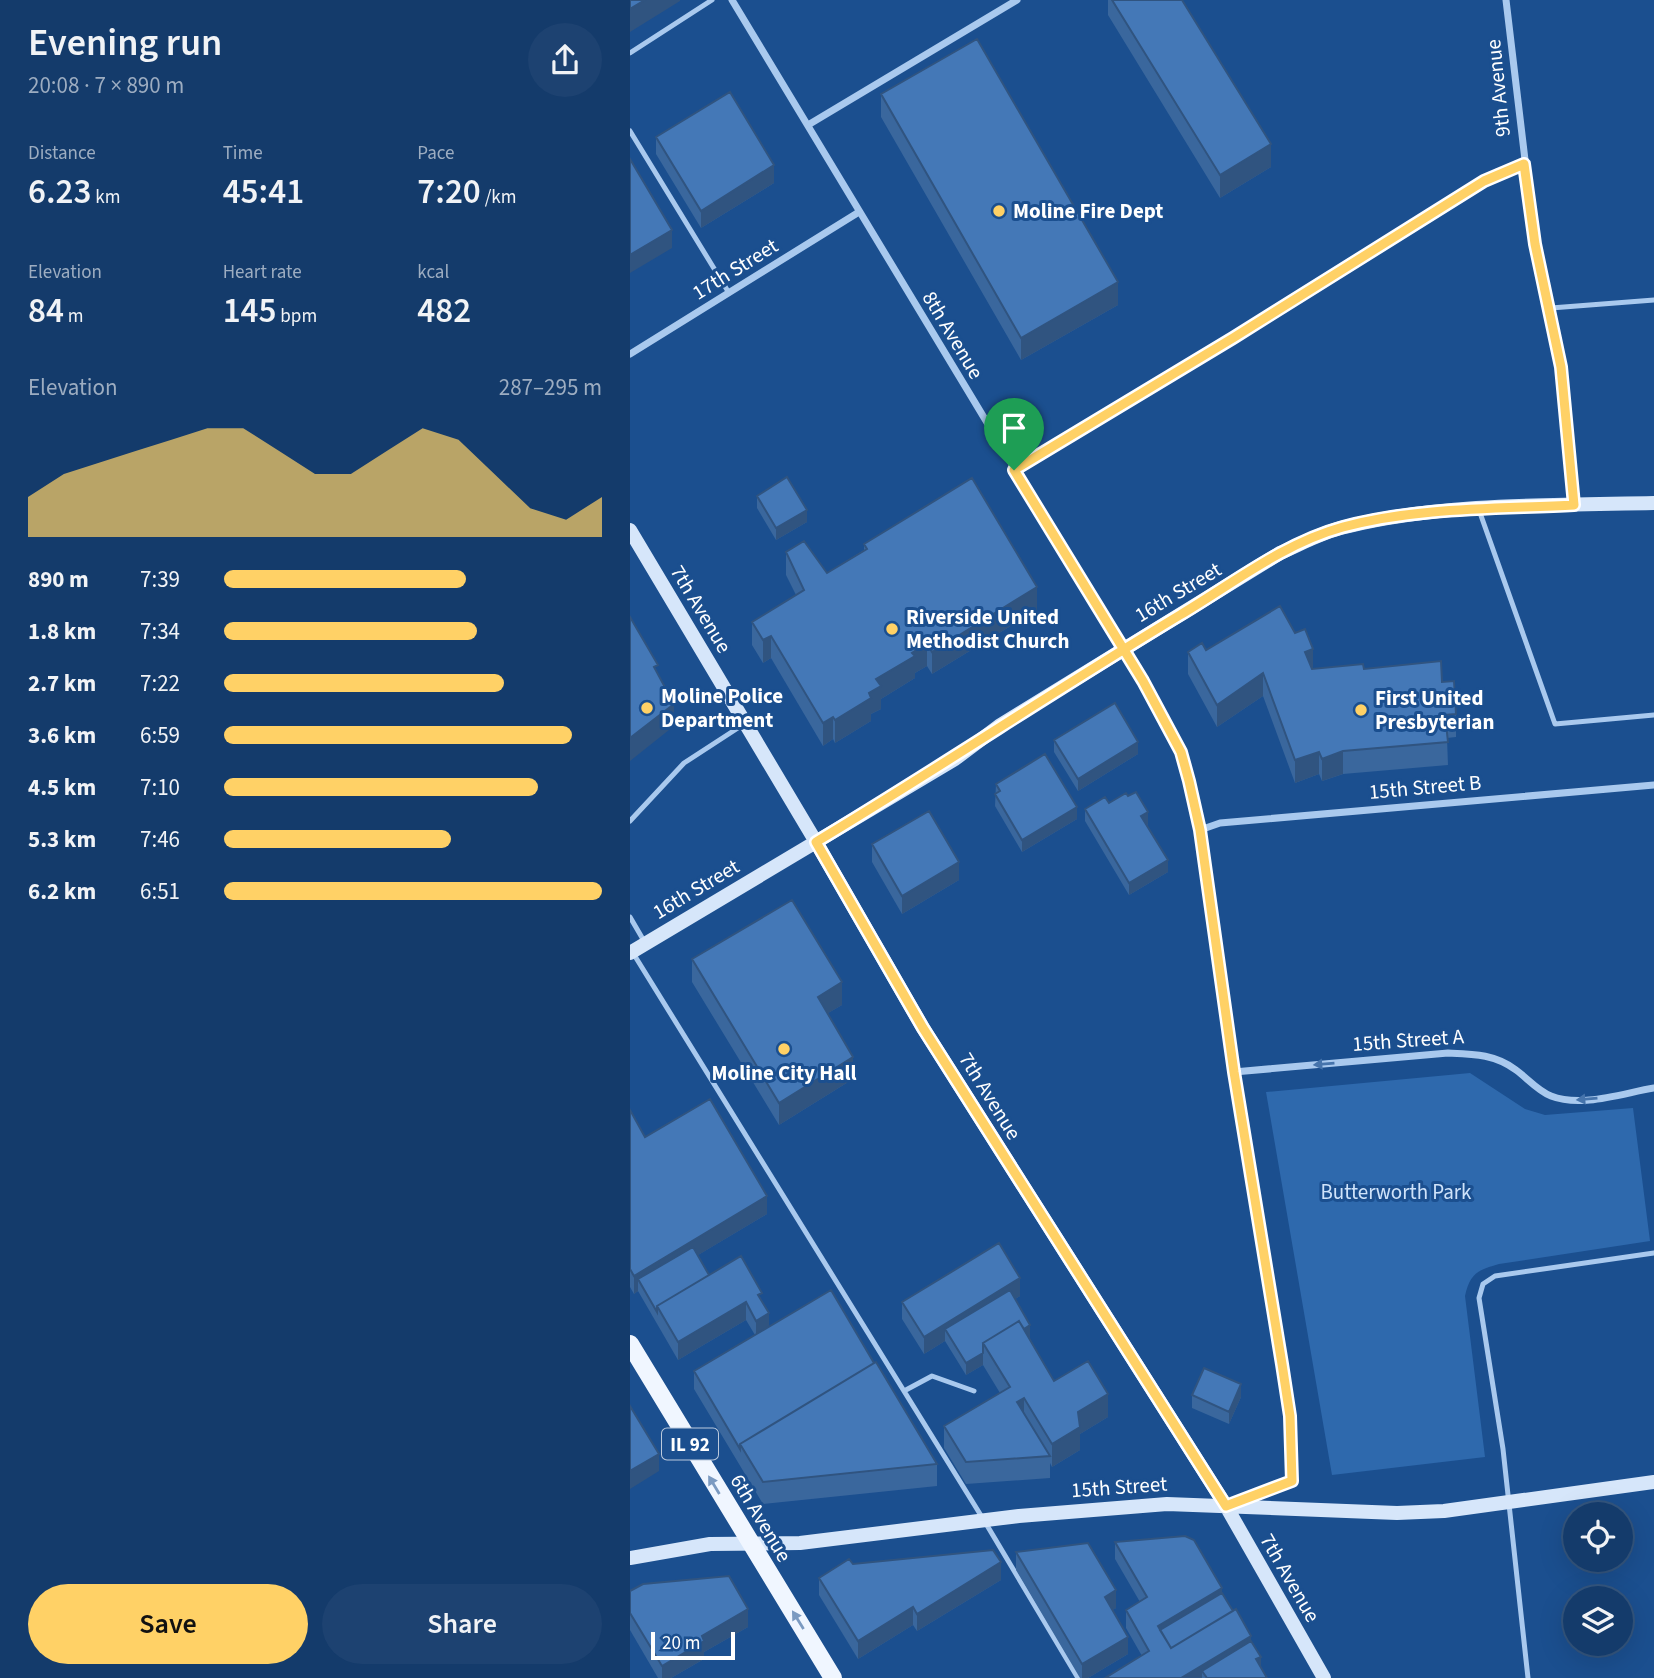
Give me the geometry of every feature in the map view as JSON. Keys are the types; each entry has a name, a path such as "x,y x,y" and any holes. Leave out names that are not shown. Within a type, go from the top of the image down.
{"main road":[{"name":"6th Avenue","path":"630,1344 749,1544 833,1678"}],"street":[{"name":"8th Avenue","path":"732,0 1124,649 1181,752 1200,830 1234,1072 1282,1364 1293,1463 1292,1481 1226,1506"},
{"path":"808,125 1017,0"},
{"name":"9th Avenue","path":"1506,0 1535,244 1551,307 1561,367 1574,505"},
{"name":"17th Street","path":"630,354 859,212"},
{"name":"16th Street","path":"631,953 955,759 999,726 1280,553 1320,535 1343,527 1386,519 1479,510 1654,503"},
{"name":"7th Avenue","path":"630,530 923,1028 1226,1506 1324,1678"},
{"name":"15th Street B","path":"1200,830 1220,823 1654,785"},
{"name":"15th Street A","path":"1234,1072 1448,1053 1476,1054 1496,1058 1548,1096 1564,1100 1586,1100 1654,1088"},
{"name":"15th Street","path":"630,1558 710,1544 800,1543 1019,1516 1167,1504 1397,1513 1509,1505 1654,1482"}],"lane":[{"path":"630,53 712,0"},
{"path":"630,131 729,293"},
{"path":"1014,470 1233,338 1484,181 1524,164"},
{"path":"1551,307 1654,300"},
{"path":"1479,510 1555,724 1654,715"},
{"path":"630,821 684,763 745,723"},
{"path":"630,917 646,944"},
{"path":"631,953 985,1522 1078,1678"},
{"path":"710,1101 721,1095"},
{"path":"1528,1678 1509,1505 1480,1311 1479,1298 1483,1284 1495,1276 1522,1270 1654,1253"},
{"path":"829,1295 841,1289"},
{"path":"904,1391 932,1376 974,1391"}],"green space":[{"name":"Butterworth Park","path":"1470,1073 1525,1109 1545,1115 1633,1108 1650,1241 1499,1264 1476,1274 1469,1282 1465,1296 1485,1457 1332,1475 1266,1092"}],"building":[{"path":"630,0 645,0 630,9"},
{"path":"1112,0 1182,0 1271,144 1220,175"},
{"name":"Moline Fire Dept","path":"977,39 1118,282 1021,338 881,94"},
{"path":"730,92 774,165 701,211 656,137"},
{"path":"630,159 672,230 630,255"},
{"path":"787,477 807,510 776,528 757,496"},
{"name":"Riverside United Methodist Church","path":"972,478 1037,587 932,652 927,643 912,653 915,656 876,679 881,686 869,693 871,698 835,720 833,717 823,723 771,636 763,640 752,622 804,590 786,552 804,541 827,573 867,549 864,544"},
{"name":"First United Presbyterian","path":"1280,606 1295,633 1305,629 1313,649 1305,652 1312,669 1363,664 1364,669 1441,661 1442,682 1454,681 1456,714 1445,715 1448,742 1343,751 1322,759 1319,752 1295,760 1263,673 1217,705 1188,652 1202,643 1206,650"},
{"name":"Moline Police Department","path":"630,617 658,665 654,667 674,704 630,738"},
{"path":"1115,703 1138,742 1078,779 1054,740"},
{"path":"1045,754 1077,807 1022,840 995,794 1000,791 996,784"},
{"path":"1136,792 1148,812 1141,816 1168,860 1129,883 1085,809 1105,797 1109,803 1126,793 1128,796"},
{"path":"929,811 959,862 902,896 872,844"},
{"name":"Moline City Hall","path":"792,900 842,982 818,997 853,1057 779,1103 692,959"},
{"path":"710,1099 767,1196 634,1276 630,1269 630,1110 645,1137"},
{"path":"999,1243 1020,1278 924,1337 902,1302"},
{"path":"693,1247 709,1275 657,1306 657,1312 638,1279"},
{"path":"741,1256 762,1293 758,1295 769,1313 756,1321 746,1302 678,1342 657,1306"},
{"path":"831,1290 874,1363 740,1444 740,1449 694,1371"},
{"path":"1010,1290 1030,1325 1024,1329 1019,1321 983,1343 983,1353 966,1363 945,1329"},
{"path":"1019,1321 1054,1381 1088,1361 1108,1394 1078,1412 1080,1427 1052,1444 1024,1398 1017,1402 1050,1456 966,1462 944,1426 1010,1387 983,1343"},
{"path":"876,1362 937,1464 763,1482 740,1444"},
{"path":"1204,1368 1241,1384 1229,1412 1192,1395"},
{"path":"630,1406 659,1454 630,1471"},
{"path":"1185,1536 1194,1540 1222,1588 1158,1626 1171,1648 1236,1609 1251,1636 1181,1678 1105,1678 1149,1651 1126,1610 1147,1597 1115,1542"},
{"path":"1088,1543 1116,1590 1105,1597 1128,1637 1082,1664 1016,1552"},
{"path":"993,1550 1001,1562 917,1614 913,1607 858,1641 819,1578 849,1559 853,1564"},
{"path":"729,1576 748,1609 702,1636 704,1641 662,1666 630,1613 630,1591 643,1584"},
{"path":"1222,1593 1233,1611 1171,1648 1160,1630"},
{"path":"1251,1641 1261,1657 1256,1659 1267,1678 1207,1678 1202,1671"}],"place":[{"name":"Moline Fire Dept","path":"999,211"},
{"name":"Riverside United Methodist Church","path":"892,629"},
{"name":"Moline Police Department","path":"647,708"},
{"name":"First United Presbyterian","path":"1361,710"},
{"name":"Moline City Hall","path":"784,1049"}],"route":[{"path":"1014,470 1124,649 1164,718 1181,752 1200,830 1234,1072 1290,1416 1293,1463 1292,1481 1226,1506 923,1028 816,842 955,759 999,726 1076,678 1124,649 1265,563 1280,553 1320,535 1343,527 1407,516 1574,505 1561,367 1551,307 1535,244 1524,164 1484,181 1233,338 1014,470"}]}
